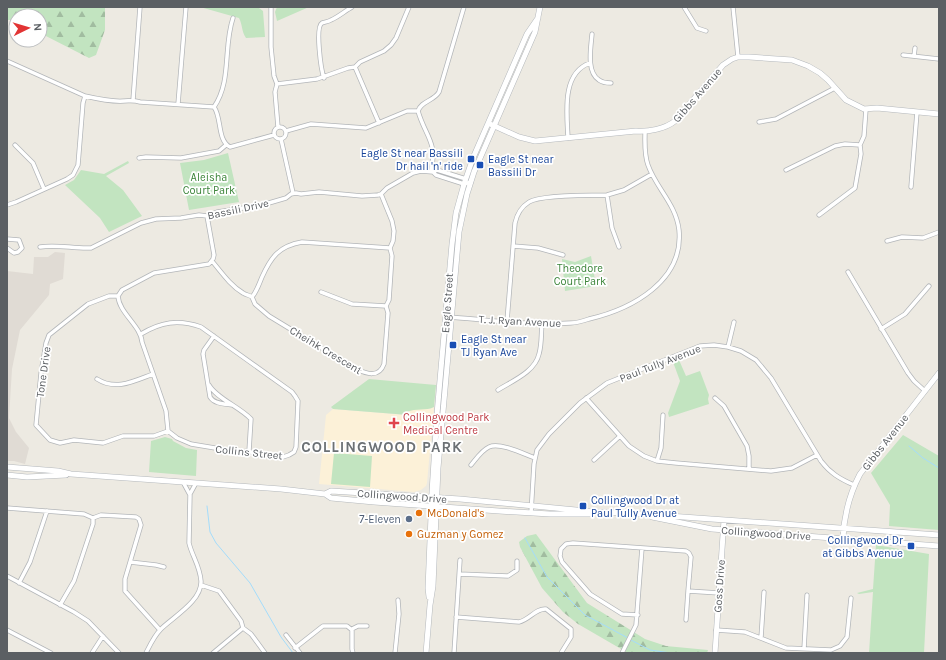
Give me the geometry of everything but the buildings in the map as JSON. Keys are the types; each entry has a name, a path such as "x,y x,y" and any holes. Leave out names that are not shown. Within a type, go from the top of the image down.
{"street":[{"path":"133,100 140,7"},
{"path":"178,104 186,7"},
{"path":"271,7 271,47 274,76 277,84 275,92 278,127 274,131 274,135"},
{"path":"324,78 321,69 320,25 330,21 352,7"},
{"path":"277,84 324,78 348,68 355,67 360,62 384,51 396,38 409,7"},
{"path":"418,110 421,105 434,99 439,92 464,7"},
{"name":"Eagle Street","path":"426,653 430,605 428,588 434,498 449,317 459,232 463,210 471,182 480,158 536,32 540,7"},
{"path":"684,7 696,28 706,31"},
{"path":"733,7 738,57 773,58 800,62 820,73 846,100 866,109 877,108 939,114"},
{"name":"Eagle Street","path":"449,317 453,230 456,212 464,184 488,123 527,34 538,17"},
{"path":"214,107 219,100 224,84 229,29 233,18"},
{"path":"592,34 590,63 595,77 598,80 612,83"},
{"path":"914,56 915,48"},
{"path":"903,55 939,59"},
{"name":"Gibbs Avenue","path":"488,123 518,137 540,141 636,130 645,132 670,125 723,65 738,57"},
{"path":"7,67 8,61 85,96 99,99 124,101 133,100 140,102 214,107 218,112 223,141 230,147 274,135"},
{"path":"568,138 567,102 571,84 578,71 590,63"},
{"path":"355,67 379,123"},
{"path":"759,122 776,119 835,88"},
{"path":"7,205 68,179 75,171 78,165 83,103 85,96"},
{"path":"819,215 855,188 861,154 860,145 864,136 866,109"},
{"path":"286,131 311,124 366,128 407,111 418,110"},
{"path":"418,110 433,146 432,172"},
{"path":"911,187 917,112"},
{"path":"278,127 284,128 286,131"},
{"path":"281,140 285,137 286,131"},
{"name":"T. J. Ryan Avenue","path":"449,317 542,323 573,323 609,314 624,308 652,291 667,276 676,257 679,229 672,206 652,174 647,159 645,132"},
{"path":"274,135 276,139 281,140"},
{"path":"281,140 293,193"},
{"path":"786,170 835,146 845,144 860,145"},
{"path":"15,145 34,163 44,189"},
{"path":"139,158 180,158 219,151 226,145"},
{"path":"382,194 387,188 414,173 432,172 438,170 466,178 471,182"},
{"path":"432,172 436,175 464,184 471,182"},
{"path":"507,321 517,216 528,202 543,198 607,195 624,190 652,174"},
{"name":"Bassili Drive","path":"40,247 49,245 91,248 141,223 156,219 181,218 199,215 207,216 217,212 268,203 286,198 293,193 320,192 362,196 382,194"},
{"name":"Cheihk Crescent","path":"212,262 229,281 244,294 252,297 255,304 269,316 356,369 372,375 380,370 384,364 388,314 386,306 389,300 392,262 390,248 393,241 392,221 382,194"},
{"path":"607,195 612,228 619,247"},
{"path":"207,216 214,255 212,262"},
{"path":"887,241 902,237 923,238 939,232"},
{"path":"7,240 19,240 22,248 18,252 14,253 7,248"},
{"path":"252,297 256,293 269,261 279,250 288,245 302,242 390,248"},
{"path":"513,246 538,248 563,255"},
{"name":"Tone Drive","path":"168,430 154,436 123,436 103,442 74,440 60,443 50,440 36,425 41,373 46,343 49,336 88,304 109,296 118,296 122,290 154,273 206,265 212,262"},
{"path":"848,272 908,374 925,391"},
{"path":"881,329 905,314 928,286"},
{"path":"320,292 347,302 386,306"},
{"path":"118,296 119,302 136,329 141,334 142,342 166,411 168,430"},
{"name":"Collins Street","path":"141,334 159,325 175,322 188,323 201,327 292,392 298,401 296,447 294,452 283,457 257,455 249,451 239,452 191,444 177,438 168,430"},
{"path":"728,347 734,322"},
{"path":"498,390 529,371 534,366 540,354 542,323"},
{"path":"214,336 204,350 203,354 210,397 216,402 232,405"},
{"name":"Paul Tully Avenue","path":"531,512 535,458 537,450 549,434 586,398 607,383 686,351 707,345 728,347 746,354 756,360 764,369 817,455 828,470 838,478 854,486"},
{"name":"Gibbs Avenue","path":"846,539 848,503 860,474 939,373"},
{"path":"97,378 109,385 118,385 153,374"},
{"path":"208,383 214,392 251,420 249,451"},
{"path":"586,398 634,450 657,461 771,471 792,468 817,455"},
{"path":"715,398 724,406 747,446 749,469"},
{"path":"657,461 661,448 663,415"},
{"path":"594,460 620,436"},
{"path":"471,465 484,450 492,446 499,446 535,458"},
{"name":"Collingwood Drive","path":"7,467 26,470 58,471 71,474"},
{"name":"Collingwood Drive","path":"7,475 27,477 71,474 281,489 325,494 331,498 434,507 569,514 600,512 641,514 939,535"},
{"path":"184,482 190,495"},
{"path":"146,653 160,630 190,604 195,598 201,585 200,569 190,550 189,543 190,495 196,483"},
{"name":"Collingwood Drive","path":"325,494 331,491 591,510 600,512"},
{"path":"7,508 84,514 93,518 101,515 136,517 139,519 141,525 124,584 125,591 160,630"},
{"path":"19,583 30,562 46,511"},
{"name":"Collingwood Drive","path":"641,514 694,526 723,530 939,546"},
{"path":"60,605 74,581 93,524 93,518"},
{"name":"Goss Drive","path":"715,653 724,520"},
{"path":"638,615 622,614 590,594 562,562 560,556 561,548 566,544 573,543 686,551 691,557 686,620"},
{"path":"622,653 631,637 638,615 642,548"},
{"path":"454,653 460,560"},
{"path":"459,574 508,576 517,570 517,561"},
{"path":"130,562 164,567"},
{"path":"7,576 88,620 119,653"},
{"path":"201,585 219,591 242,621 243,628 251,634 264,653"},
{"path":"688,591 719,593"},
{"path":"761,638 764,592"},
{"path":"804,649 807,595"},
{"path":"716,630 745,632 772,644 786,648 831,650 840,646 848,634 851,598"},
{"path":"395,653 399,614 398,600"},
{"path":"456,617 519,622 524,621 542,608 546,608 571,629 571,637 561,653"},
{"path":"295,648 323,626 347,626 352,629"},
{"path":"352,629 358,626 367,626"},
{"path":"213,653 243,628"},
{"path":"352,629 353,653"},
{"path":"7,630 51,653"},
{"path":"286,635 300,653"},
{"path":"92,653 103,636"}],"shaded area":[{"path":"55,252 65,253 63,279 50,284 49,295 20,330 12,369 9,418 16,432 29,448 25,464 7,461 7,271 33,274 34,257 48,257"},
{"path":"434,407 427,483 421,490 414,492 319,484 326,415 333,409 408,415 407,412 413,409 430,409"}],"green space":[{"path":"7,7 105,7 105,30 96,55 89,58 48,37 48,8 8,8 7,20"},
{"path":"200,7 259,8 263,11 265,37 246,38 239,18"},
{"path":"277,7 309,7 277,21 275,12"},
{"name":"Aleisha Court Park","path":"228,153 239,202 189,210 180,163 204,160"},
{"path":"128,161 129,163 106,176 123,190 142,216 109,232 100,218 65,185 74,180 81,170 104,174"},
{"name":"Theodore Court Park","path":"591,256 596,286 565,291 562,259 575,262"},
{"path":"679,360 686,376 700,371 709,395 709,404 669,417 668,413 680,381 673,362"},
{"path":"369,379 436,385 434,407 410,411 407,412 408,415 333,409 331,407"},
{"path":"903,435 939,456 939,530 889,526 890,505 871,473"},
{"path":"165,437 172,439 186,448 197,450 196,476 149,472 151,441"},
{"path":"334,453 372,456 370,487 331,484"},
{"path":"536,534 587,603 645,639 666,646 708,650 707,653 628,653 578,624 563,612 542,588 520,547 519,542 527,536"},
{"path":"876,545 929,554 924,653 869,653 873,592 857,593 873,589"}],"waterway":[{"path":"909,446 923,458 939,468"},
{"path":"207,506 210,532 216,543 250,583 281,637 293,653"},
{"path":"525,538 547,577 585,615 628,638"},
{"path":"631,640 650,650 671,653"}],"place":[{"name":"Eagle St near Bassili Dr hail 'n' ride","path":"471,159"},
{"name":"Eagle St near Bassili Dr","path":"480,165"},
{"name":"Eagle St near TJ Ryan Ave","path":"453,345"},
{"name":"Collingwood Park Medical Centre","path":"394,423"},
{"name":"Collingwood Dr at Paul Tully Avenue","path":"583,506"},
{"name":"McDonald's","path":"419,513"},
{"name":"7-Eleven","path":"409,519"},
{"name":"Guzman y Gomez","path":"409,534"},
{"name":"Collingwood Dr at Gibbs Avenue","path":"911,546"}],"district":[{"name":"COLLINGWOOD PARK","path":"382,447"}]}
